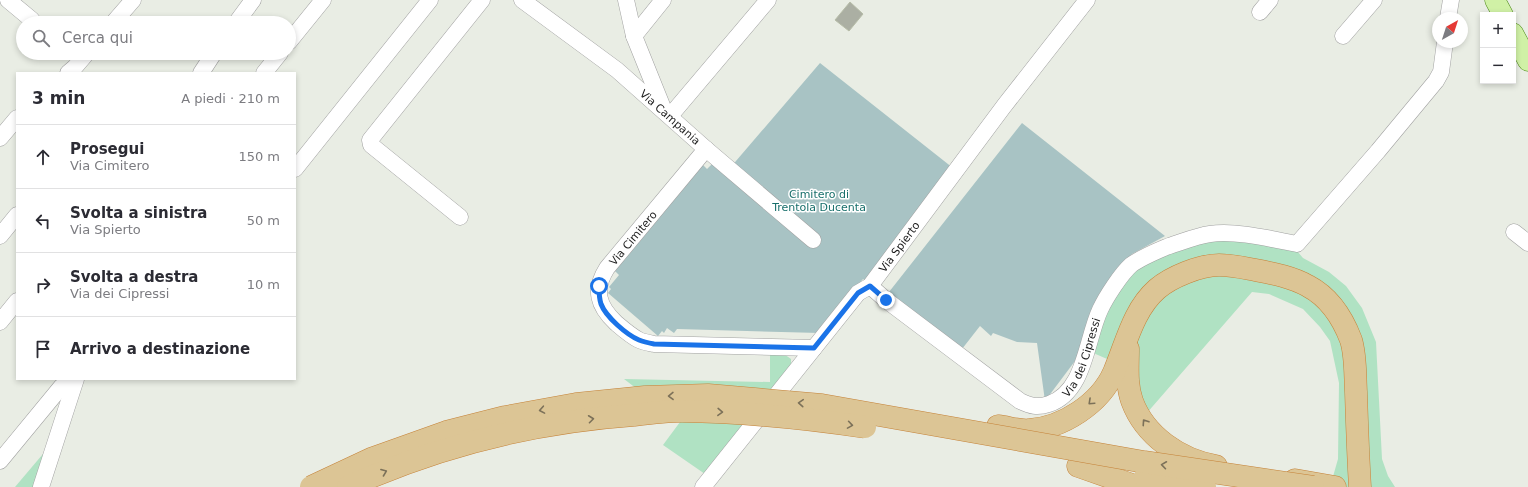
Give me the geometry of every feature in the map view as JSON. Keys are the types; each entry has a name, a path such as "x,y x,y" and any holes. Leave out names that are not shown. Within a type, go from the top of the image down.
{"highway":[{"path":"1335,487 1201,464 1178,453 1160,440 1145,424 1132,401 1121,376 1128,336 1139,311 1157,289 1177,276 1198,268 1218,265 1233,266 1291,278 1310,287 1329,302 1342,320 1351,342 1355,366 1360,487"},
{"path":"312,487 373,458 446,432 505,416 576,404 646,397 708,396 822,405 860,406 1027,430 1044,428 1070,417 1081,410 1098,395 1111,379 1121,376"},
{"path":"822,405 1144,462 1313,487"},
{"path":"348,487 433,453 554,423 610,416 680,411 752,413 841,424 958,441 1078,466 1205,487"},
{"path":"1078,466 1138,487"}],"main road":[{"path":"1495,0 1501,12"},
{"path":"1516,39 1528,61"}],"street":[{"path":"8,0 27,16"},
{"path":"119,16 133,0"},
{"path":"241,16 253,0"},
{"path":"296,33 323,0"},
{"path":"296,168 430,0"},
{"path":"460,217 371,145 370,140 482,0"},
{"name":"Via Campania","path":"522,0 617,70 706,149 813,240"},
{"path":"626,0 634,36 667,114 768,0"},
{"path":"634,36 663,0"},
{"name":"Via Spierto","path":"703,487 858,293 870,286 1004,106 1087,0"},
{"path":"1343,36 1374,0"},
{"path":"1449,12 1451,0"},
{"name":"Via dei Cipressi","path":"870,286 886,300 1020,401 1031,406 1039,407 1058,401 1068,392 1076,381 1100,310 1113,287 1131,265 1157,250 1210,234 1239,234 1297,244 1378,151 1436,81 1442,72 1444,48"},
{"path":"69,72 81,60"},
{"path":"202,72 209,60"},
{"path":"265,72 274,60"},
{"path":"638,88 648,71"},
{"path":"0,138 16,119"},
{"name":"Via Cimitero","path":"706,149 607,268 602,276 599,286 601,306 622,328 639,340 654,344 814,348"},
{"path":"0,236 16,216"},
{"path":"1514,232 1528,243"},
{"path":"0,322 16,302"},
{"path":"0,462 61,387 70,380"},
{"path":"41,487 76,380"}],"green space":[{"name":"Cimitero di Trentola Ducenta","path":"820,63 953,168 868,283 863,279 820,333 677,329 674,333 667,328 664,333 662,331 658,336 608,293 611,289 609,287 619,275 614,270 703,165 707,169 712,164 724,175"},
{"path":"1022,123 1165,236 1132,254 1105,285 1075,361 1045,401 1037,343 1017,342 993,333 991,336 980,326 962,349 889,292"},
{"path":"1225,237 1297,251 1303,258 1329,272 1346,286 1362,308 1376,342 1382,459 1388,476 1395,487 1368,487 1363,357 1322,287 1176,269 1114,362 1091,352 1095,336 1120,285 1151,257"},
{"path":"1213,274 1240,275 1295,288 1325,312 1343,341 1352,487 1330,487 1338,459 1339,383 1330,341 1320,327 1303,309 1269,294 1252,292 1146,414 1132,378 1138,330 1149,311 1165,294 1186,281"},
{"path":"770,354 784,354 791,359 791,365 705,474 663,445 680,422 624,379 770,382"},
{"path":"48,448 38,487 15,487"}],"building":[{"path":"850,2 863,14 849,31 835,20"}],"route":[{"path":"599,286 601,306 607,314 622,328 639,340 654,344 814,348 858,293 870,286 886,300"}]}
